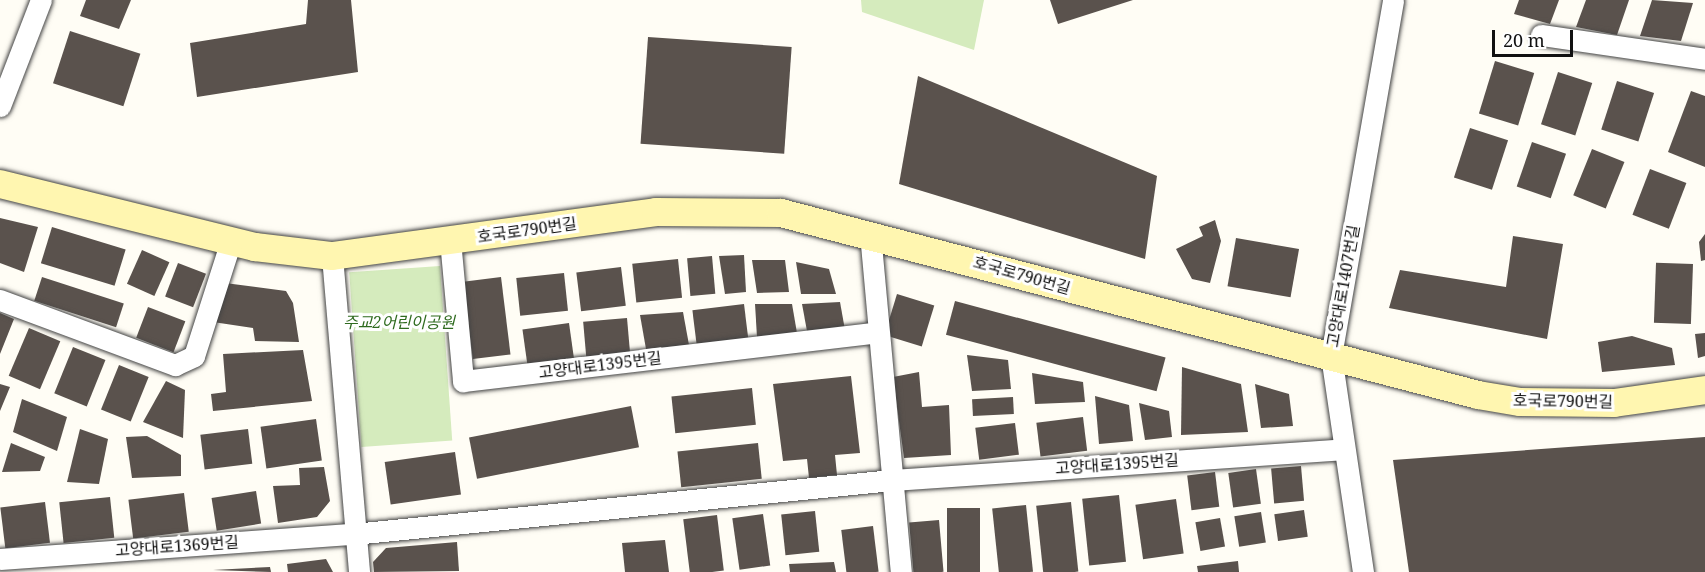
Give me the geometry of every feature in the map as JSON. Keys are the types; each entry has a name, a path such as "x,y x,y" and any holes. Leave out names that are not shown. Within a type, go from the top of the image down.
{"street":[{"path":"0,106 41,0"},
{"name":"고양대로1407번길","path":"1363,572 1342,448 1331,356 1393,0"},
{"path":"1541,35 1705,59"},
{"name":"호국로790번길","path":"0,184 231,241 332,256 656,212 781,213 870,232 1331,356 1520,402 1614,403 1705,390"},
{"path":"870,232 877,332 901,572"},
{"name":"고양대로1395번길","path":"450,240 463,381 877,332"},
{"path":"0,300 175,364 194,356 231,241"},
{"path":"332,256 353,534 359,572"},
{"name":"고양대로1395번길","path":"353,534 892,480 1342,448"},
{"name":"고양대로1369번길","path":"0,559 353,534"}],"green space":[{"path":"861,0 984,0 974,50 862,12"},
{"name":"주교2어린이공원","path":"440,266 452,441 361,447 349,272"}],"building":[{"path":"86,0 131,0 119,29 80,16"},
{"path":"308,0 351,0 358,72 197,97 190,43 306,24"},
{"path":"1050,0 1133,0 1058,24"},
{"path":"1519,0 1559,0 1550,24 1514,14"},
{"path":"1586,0 1629,0 1617,35 1576,27"},
{"path":"1652,0 1693,3 1681,41 1640,36"},
{"path":"70,31 140,54 123,106 53,83"},
{"path":"648,37 792,47 784,154 641,144"},
{"path":"1495,61 1534,73 1518,126 1479,114"},
{"path":"1558,72 1592,83 1575,135 1541,124"},
{"path":"918,76 1157,176 1145,259 899,184"},
{"path":"1617,81 1654,93 1638,142 1601,130"},
{"path":"1691,91 1705,96 1705,167 1668,152"},
{"path":"1470,128 1508,140 1492,190 1454,177"},
{"path":"1532,142 1566,154 1551,198 1517,186"},
{"path":"1592,149 1624,162 1606,208 1573,195"},
{"path":"1650,169 1686,183 1669,229 1632,215"},
{"path":"0,218 38,227 24,272 0,263"},
{"path":"1215,220 1221,241 1210,283 1192,279 1176,249 1203,236 1199,227"},
{"path":"52,227 126,250 115,286 41,263"},
{"path":"1705,234 1705,260 1701,261 1699,242"},
{"path":"1513,236 1563,244 1547,339 1389,308 1400,270 1506,287"},
{"path":"1236,238 1299,249 1291,297 1227,286"},
{"path":"142,250 169,262 154,296 127,284"},
{"path":"744,255 746,292 725,294 719,256"},
{"path":"712,256 715,294 690,296 687,258"},
{"path":"678,259 682,298 636,303 632,264"},
{"path":"752,260 785,260 789,292 757,293"},
{"path":"796,262 829,269 836,294 801,294"},
{"path":"178,263 206,274 193,307 165,297"},
{"path":"1656,263 1693,264 1691,324 1654,323"},
{"path":"621,267 626,306 581,311 576,272"},
{"path":"564,273 568,311 520,316 516,278"},
{"path":"42,277 124,304 116,327 34,301"},
{"path":"501,277 511,354 473,359 463,282"},
{"path":"225,283 286,291 293,303 299,342 255,341 253,328 213,322"},
{"path":"897,294 934,305 922,347 884,335"},
{"path":"955,301 1166,357 1157,391 946,335"},
{"path":"840,302 845,330 807,331 802,304"},
{"path":"744,304 748,339 697,345 692,310"},
{"path":"755,304 792,304 797,333 757,337"},
{"path":"148,307 185,321 174,352 136,338"},
{"path":"683,312 689,345 646,349 640,315"},
{"path":"0,313 14,319 0,354"},
{"path":"627,318 630,353 586,357 583,322"},
{"path":"569,323 574,358 527,364 522,330"},
{"path":"29,328 60,341 40,389 9,376"},
{"path":"1705,333 1705,356 1698,358 1695,334"},
{"path":"1632,336 1672,348 1675,365 1602,372 1598,342"},
{"path":"73,347 105,360 87,406 54,393"},
{"path":"303,350 312,401 213,411 211,394 226,392 223,354"},
{"path":"967,355 1008,360 1011,389 972,391"},
{"path":"119,365 149,377 131,421 101,410"},
{"path":"1182,367 1241,384 1248,432 1181,435"},
{"path":"919,372 922,407 949,405 951,455 904,458 893,377"},
{"path":"1032,373 1083,382 1085,402 1035,404"},
{"path":"851,376 860,453 835,455 837,475 809,478 807,459 783,461 773,384"},
{"path":"166,381 185,390 183,438 143,422"},
{"path":"0,384 10,387 0,411"},
{"path":"1255,384 1289,394 1293,426 1261,428"},
{"path":"752,388 756,425 675,433 671,396"},
{"path":"1095,396 1129,405 1133,441 1099,444"},
{"path":"1013,397 1014,414 973,416 972,399"},
{"path":"22,399 67,417 57,451 13,432"},
{"path":"1139,403 1169,411 1172,437 1145,440"},
{"path":"631,406 639,447 477,479 469,437"},
{"path":"1083,417 1087,451 1040,456 1036,423"},
{"path":"316,419 322,461 266,468 261,427"},
{"path":"1015,423 1019,455 979,460 975,428"},
{"path":"80,429 108,439 99,484 67,482"},
{"path":"248,429 252,464 205,470 200,435"},
{"path":"147,436 181,455 181,476 132,478 126,437"},
{"path":"1705,437 1705,572 1409,572 1393,460"},
{"path":"11,443 45,457 40,471 2,472"},
{"path":"758,443 762,479 681,487 677,451"},
{"path":"455,452 461,495 391,504 385,462"},
{"path":"1301,466 1304,501 1274,503 1271,469"},
{"path":"324,467 330,501 317,517 278,523 273,486 300,485 299,468"},
{"path":"1256,469 1261,504 1233,508 1228,473"},
{"path":"1215,472 1219,507 1191,510 1187,475"},
{"path":"256,491 261,524 217,531 212,498"},
{"path":"184,493 189,532 133,539 128,500"},
{"path":"1119,495 1126,562 1089,566 1082,499"},
{"path":"110,497 114,538 64,543 59,502"},
{"path":"1176,499 1184,553 1143,559 1135,505"},
{"path":"45,502 50,543 5,548 0,507"},
{"path":"1071,502 1078,572 1043,572 1036,506"},
{"path":"1026,505 1033,572 999,572 992,509"},
{"path":"947,508 980,508 980,572 947,572"},
{"path":"1304,510 1308,537 1278,541 1274,514"},
{"path":"815,511 819,552 785,555 781,515"},
{"path":"1261,512 1266,543 1239,547 1234,516"},
{"path":"763,514 770,565 740,570 732,518"},
{"path":"717,515 724,571 690,572 683,519"},
{"path":"1220,518 1225,547 1200,551 1195,522"},
{"path":"939,520 944,572 913,572 909,523"},
{"path":"873,526 879,572 846,572 841,530"},
{"path":"665,540 669,572 625,572 622,543"},
{"path":"457,542 459,571 374,572 373,562 386,548"},
{"path":"326,559 333,572 288,572 287,564"},
{"path":"1238,561 1239,572 1198,572 1197,566"},
{"path":"834,562 836,572 790,572 789,564"},
{"path":"270,567 271,572 213,570"}]}
